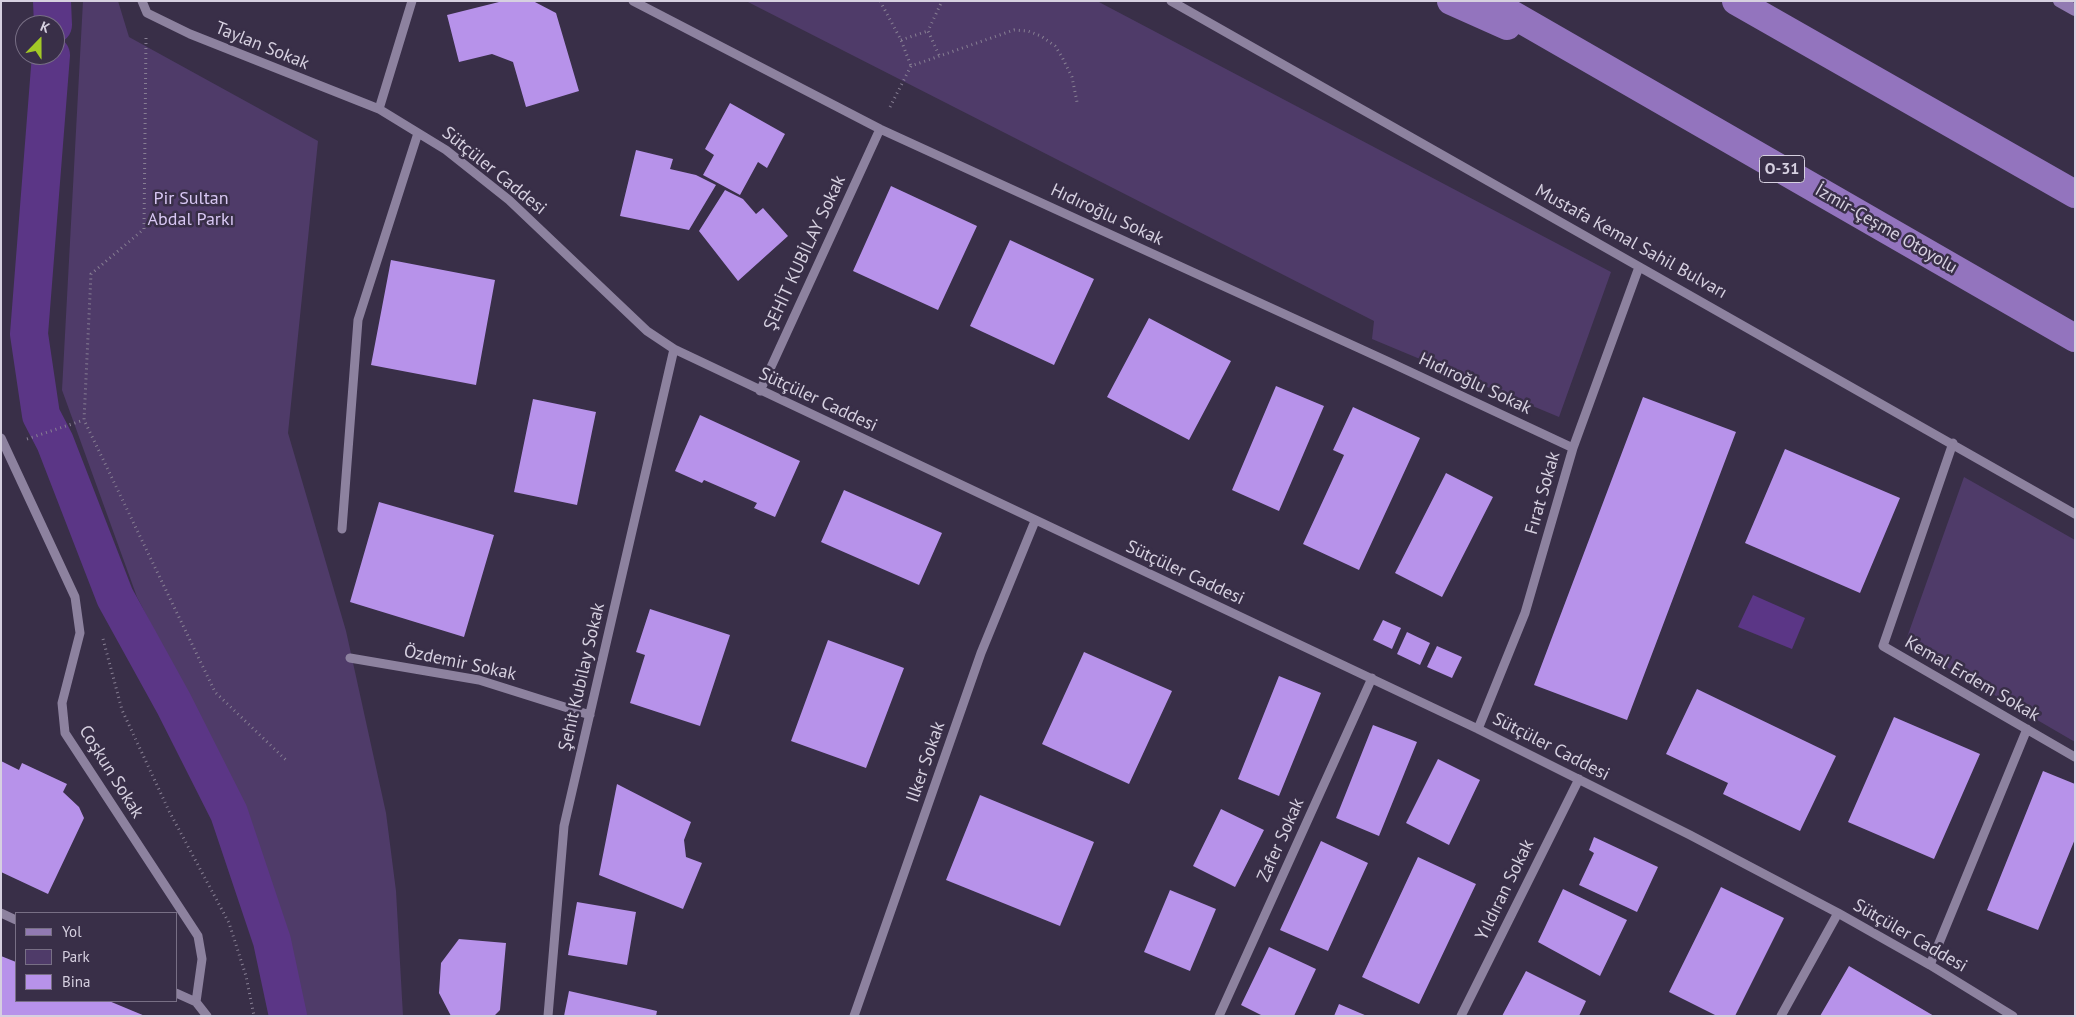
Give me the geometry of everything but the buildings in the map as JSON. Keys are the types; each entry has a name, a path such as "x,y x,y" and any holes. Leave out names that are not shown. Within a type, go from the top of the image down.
{"highway":[{"path":"1451,1 1613,72"},
{"name":"İzmir-Çeşme Otoyolu","path":"1489,1 2075,338"},
{"path":"1736,1 2075,194"}],"main road":[{"path":"2059,1 2075,10"}],"street":[{"path":"142,1 146,13"},
{"path":"379,109 412,1"},
{"name":"Hıdıroğlu Sokak","path":"633,1 880,129 1573,448"},
{"name":"Mustafa Kemal Sahil Bulvarı","path":"1171,1 1953,443 2075,514"},
{"name":"Taylan Sokak","path":"146,13 190,34 379,109"},
{"name":"Sütçüler Caddesi","path":"379,109 446,150 509,200 647,331 674,349 1035,521 1372,678 1579,779 1838,913 1930,965 2013,1016"},
{"name":"ŞEHİT KUBİLAY Sokak","path":"760,391 880,129"},
{"path":"342,529 358,320 418,133"},
{"name":"Fırat Sokak","path":"1478,729 1525,613 1573,448 1639,267"},
{"name":"Şehit Kubilay Sokak","path":"548,1016 564,826 674,349"},
{"name":"Coşkun Sokak","path":"1,438 75,597 80,634 62,703 65,733 198,936 202,959 196,1002"},
{"name":"Kemal Erdem Sokak","path":"1953,443 1883,646 2075,757"},
{"name":"Ilker Sokak","path":"854,1016 981,653 1035,521"},
{"name":"Özdemir Sokak","path":"350,658 479,680 590,715"},
{"name":"Zafer Sokak","path":"1219,1016 1372,678"},
{"path":"1930,965 2027,729"},
{"name":"Yıldıran Sokak","path":"1461,1016 1579,779"},
{"path":"1,913 15,920"},
{"path":"1781,1016 1838,913"},
{"path":"178,994 196,1002 207,1016"}],"path":[{"path":"880,1 901,40 911,66"},
{"path":"901,40 928,31 942,1"},
{"path":"146,13 144,229 91,274 84,420 214,692 286,760"},
{"path":"880,129 911,66 1014,30 1028,31 1041,36 1055,46 1072,77 1077,102"},
{"path":"928,31 939,55"},
{"path":"24,440 84,420"},
{"path":"101,631 122,710 169,811 229,923 246,976 254,1016"}],"green space":[{"name":"Pir Sultan Abdal Parkı","path":"83,1 118,1 129,37 318,141 288,433 346,631 386,813 396,891 403,1016 293,1016 233,783 137,597 62,390"},
{"path":"746,1 1097,1 1611,272 1559,417 1372,339 1374,321"},
{"path":"1964,477 2075,540 2075,742 1905,643"}],"shaded area":[{"path":"1753,595 1805,618 1792,649 1738,627"}],"waterway":[{"path":"52,1 53,15"},
{"path":"50,65 29,334 41,415 55,442 115,597 174,704 229,813 272,941 288,1016"}]}
